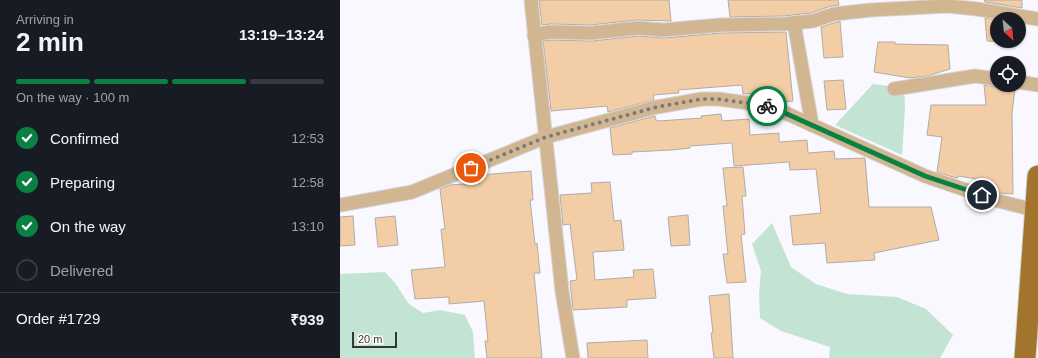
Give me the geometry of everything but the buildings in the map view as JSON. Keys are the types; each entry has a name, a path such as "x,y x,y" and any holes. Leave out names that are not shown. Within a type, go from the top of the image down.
{"highway":[{"path":"1025,358 1037,211 1038,176"}],"street":[{"path":"531,0 562,291 573,358"},
{"path":"534,35 550,32 591,33 638,28 663,30 720,25 794,23 813,21 834,14 871,10 947,6 977,9 1038,19"},
{"path":"794,23 812,125"},
{"path":"894,89 975,76 990,78"},
{"path":"1026,83 1038,85"},
{"path":"340,205 412,192 546,137 657,107 702,99 718,99 770,106 925,176 995,200 1037,211"}],"green space":[{"path":"873,84 904,88 905,107 902,155 835,125"},
{"path":"772,223 791,267 816,284 847,294 897,297 926,309 953,335 940,358 829,358 830,347 781,331 760,318 759,294 761,271 752,244"},
{"path":"385,272 395,283 409,304 423,313 440,310 465,315 473,332 475,358 340,358 340,274"}],"way so far":[{"path":"471,168 546,137 657,107 702,99 718,99 767,106"}],"route":[{"path":"767,106 770,106 925,176 982,195"}]}
